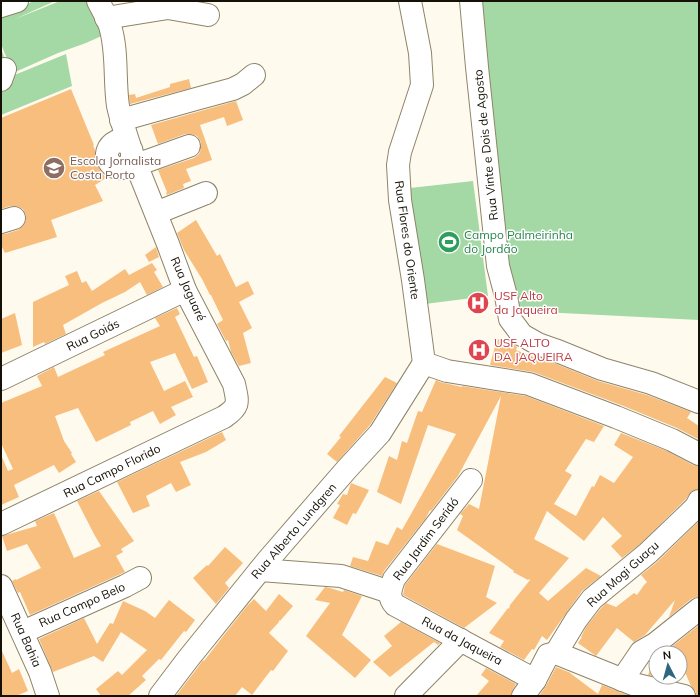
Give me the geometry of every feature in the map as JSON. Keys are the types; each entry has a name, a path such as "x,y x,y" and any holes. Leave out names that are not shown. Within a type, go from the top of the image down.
{"street":[{"path":"1,6 17,1"},
{"name":"Rua Flores do Oriente","path":"410,1 420,53 422,84 400,152 398,165 400,200 413,280 424,363"},
{"name":"Rua Vinte e Dois de Agosto","path":"472,1 498,266 510,319 522,335 538,344 602,369 650,383 699,402"},
{"path":"102,9 168,8 208,15"},
{"name":"Rua Jaguaré","path":"102,9 111,28 115,51 118,105 132,155 185,290 234,384 237,405 234,411 224,417"},
{"path":"121,120 233,89 254,75"},
{"path":"132,155 190,146"},
{"path":"156,213 206,193"},
{"name":"Rua Goiás","path":"1,379 185,290"},
{"path":"424,363 447,370 529,384 672,440 699,454"},
{"name":"Rua Alberto Lundgren","path":"160,696 260,570 380,433 424,363"},
{"name":"Rua Campo Florido","path":"1,524 224,417"},
{"name":"Rua Jardim Seridó","path":"391,596 394,579 471,480"},
{"name":"Rua Mogi Guaçu","path":"529,688 548,655 556,653 576,620 592,599 648,553 696,507 699,501"},
{"name":"Rua da Jaqueira","path":"260,570 341,576 391,596 395,605 461,640 529,688"},
{"name":"Rua Campo Belo","path":"22,632 140,578"},
{"name":"Rua Bahia","path":"1,586 40,672 48,696"},
{"path":"622,680 641,652 655,644 699,609"},
{"path":"406,696 461,640"},
{"path":"556,653 633,684 684,696"}],"green space":[{"path":"34,1 55,1 15,19 60,1 94,1 108,33 13,73 1,44 1,15"},
{"path":"473,1 699,1 699,320 505,310"},
{"path":"1,49 12,76 66,54 72,86 1,115"},
{"name":"Campo Palmeirinha do Jordão","path":"473,181 488,296 425,304 410,188"}],"building":[{"path":"189,79 191,88 130,104 129,95 135,94 136,98 170,87 170,84"},
{"name":"Escola Jornalista Costa Porto","path":"71,89 94,145 95,161 106,178 95,185 103,201 51,220 57,237 5,253 1,245 1,234 18,230 23,226 26,220 26,215 23,209 17,206 10,206 1,209 1,118"},
{"path":"236,101 243,120 227,126 224,117 200,125 212,160 186,169 191,181 183,184 184,188 167,195 158,170 194,158 199,154 201,142 197,136 185,134 158,144 151,125"},
{"path":"196,220 217,256 220,254 236,287 248,281 254,294 239,302 252,328 243,333 251,363 239,366 231,352 228,340 226,341 217,324 223,320 211,295 184,250 177,233"},
{"path":"156,247 159,257 149,262 145,255"},
{"path":"152,263 157,270 154,272 163,287 147,295 140,282 125,292 63,325 66,334 45,344 44,342 33,347 33,302 69,285 65,276 77,271 82,283 86,281 92,291 125,269 129,275"},
{"path":"177,308 180,314 175,317 194,357 197,356 208,382 192,389 175,353 150,362 164,391 185,381 193,397 171,407 176,415 160,424 153,411 130,422 131,425 96,442 78,408 55,416 64,441 76,462 59,473 54,465 14,485 19,497 1,505 1,455 8,471 13,469 1,443 1,403 42,386 37,376 54,367 58,377 105,355 103,352 160,326 155,318"},
{"path":"15,313 22,345 1,353 1,319"},
{"path":"497,339 514,344 517,347 516,350 541,360 541,358 598,381 647,395 691,412 687,418 699,426 699,438 698,439 677,428 621,405 533,372 490,365"},
{"path":"385,377 397,383 370,425 337,462 327,454 341,437 339,436"},
{"path":"436,380 462,387 526,396 604,426 594,442 586,439 565,471 572,475 554,504 576,516 592,486 594,487 600,475 614,483 633,457 614,445 621,433 667,451 693,465 699,466 699,489 692,491 686,499 640,544 622,558 611,546 622,536 603,517 584,541 547,511 534,539 569,558 539,593 548,601 586,568 601,576 582,591 547,640 542,636 534,650 532,649 524,660 500,647 504,641 489,633 508,608 509,609 510,605 530,579 528,580 513,572 514,571 457,530 463,516 460,514 469,504 479,509 501,396 458,476 431,511 430,510 426,518 384,571 382,576 350,566 353,557 368,561 376,541 388,545 397,527 402,530 456,434 428,425 401,504 377,492 389,456 397,460 402,441 407,443 418,411 422,412"},
{"path":"222,432 226,440 206,452 180,462 191,485 176,492 171,483 146,496 150,506 133,513 117,482"},
{"path":"351,483 369,490 356,514 353,513 347,525 333,518 340,505 337,504 343,494 347,495"},
{"path":"99,491 134,541 121,549 123,552 116,556 125,572 30,615 20,592 18,593 12,581 41,568 27,544 7,551 2,536 37,526 35,521 54,513 74,558 101,546 77,501"},
{"path":"699,521 699,597 691,599 669,617 675,600 645,635 634,642 617,628 596,656 578,643 586,627 601,608 606,603 616,607 634,593 637,595 647,582 641,575 657,562"},
{"path":"437,544 495,566 486,597 497,603 464,628 403,595 405,585"},
{"path":"225,547 243,563 225,583 229,588 216,604 193,578 207,565 208,566"},
{"path":"325,587 343,592 344,590 362,596 342,635 371,660 355,678 306,636 330,603 315,600"},
{"path":"279,594 293,606 269,633 288,651 252,695 242,687 235,696 176,696 203,660 204,661 254,599 266,611"},
{"path":"169,600 195,620 186,632 184,631 161,660 159,659 142,676 146,680 128,696 101,696 96,689 118,671 122,675 147,650 121,632 103,662 94,656 53,672 39,639 84,618 97,644 110,623 113,624 123,601 145,611 155,618"},
{"path":"401,622 440,643 438,645 434,642 390,677 373,662 392,646 384,636"},
{"path":"699,625 699,696 696,696 696,692 688,679 688,645 674,645"},
{"path":"1,649 12,673 19,669 28,691 16,696 1,696"},
{"path":"556,667 571,673 598,694 602,685 630,696 539,696"},
{"path":"486,668 516,684 511,696 476,696 489,681 481,675"}],"place":[{"name":"Escola Jornalista Costa Porto","path":"54,168"},
{"name":"Campo Palmeirinha do Jordão","path":"449,242"},
{"name":"USF Alto da Jaqueira","path":"478,303"},
{"name":"USF ALTO DA JAQUEIRA","path":"479,350"}]}
